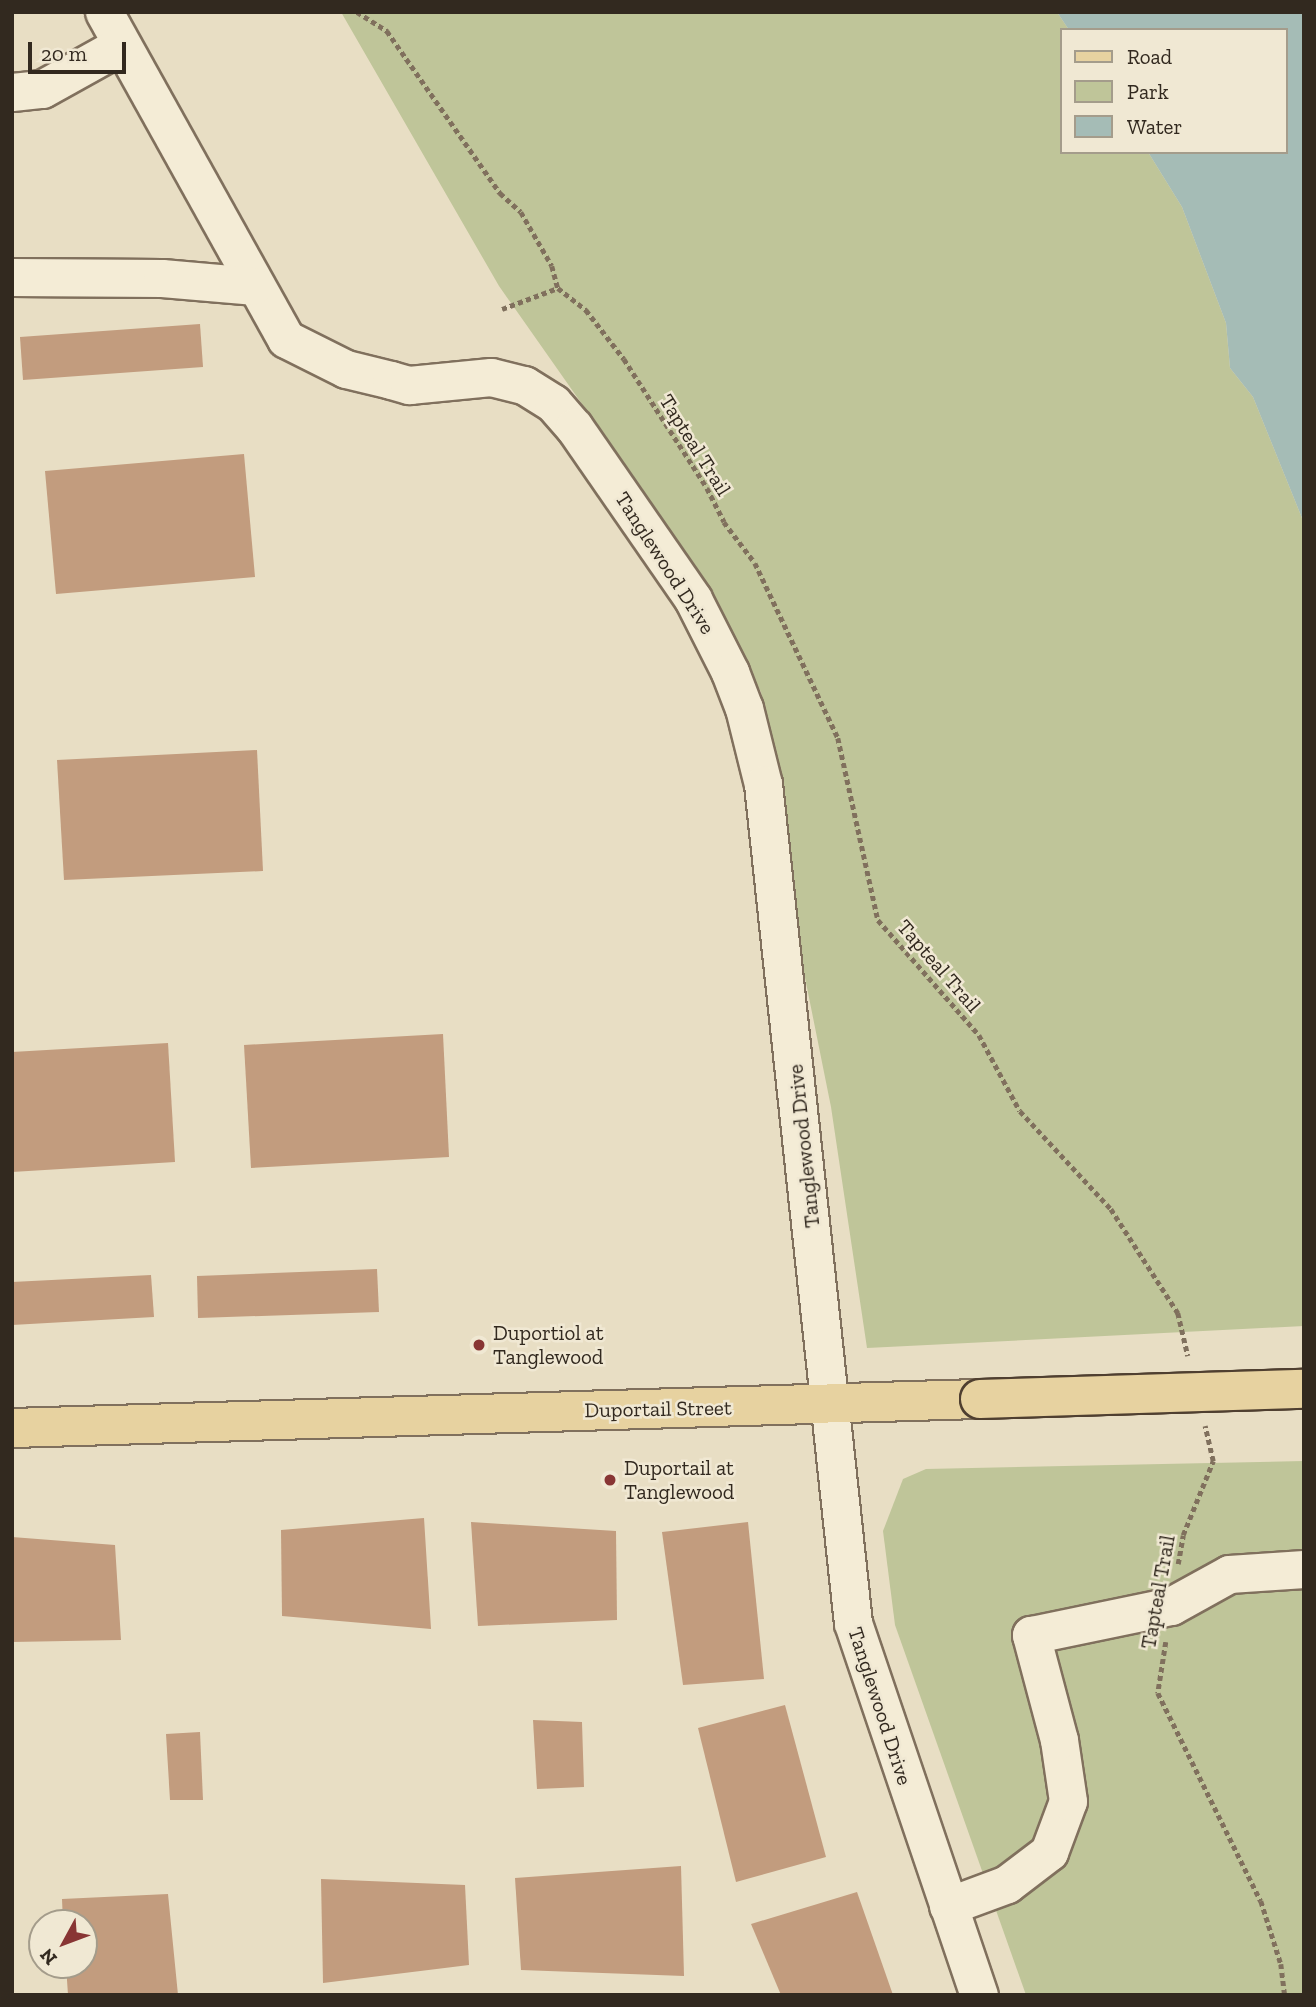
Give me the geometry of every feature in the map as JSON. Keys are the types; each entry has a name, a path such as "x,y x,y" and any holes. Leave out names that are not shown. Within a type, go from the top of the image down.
{"main road":[{"name":"Duportail Street","path":"12,1429 827,1406 1304,1389"}],"street":[{"path":"104,12 253,286"},
{"path":"12,92 42,89 121,45"},
{"path":"12,276 162,278 253,286"},
{"name":"Tanglewood Drive","path":"253,286 286,339 346,369 410,384 491,377 538,393 575,427 693,599 744,708 765,796 803,1125 827,1406 853,1623 979,1995"},
{"path":"948,1906 1007,1884 1049,1852 1068,1801 1059,1740 1031,1636 1171,1606 1229,1574 1304,1569"}],"path":[{"path":"357,12 387,31 500,193 521,212 552,266 558,288 502,309"},
{"name":"Tapteal Trail","path":"558,288 586,310 624,359 707,488 724,522 762,575 838,738 878,920 979,1035 1020,1111 1111,1209 1178,1313 1191,1367"},
{"name":"Tapteal Trail","path":"1203,1420 1213,1461 1183,1535 1158,1693 1261,1901 1282,1965 1285,1995"}],"green space":[{"path":"341,12 1057,12 1068,28 1060,28 1060,154 1149,154 1182,207 1226,323 1230,368 1253,397 1304,523 1304,1326 867,1348 831,1107 792,913 761,692 681,545 499,286"},
{"path":"1304,1461 1304,1995 1026,1995 895,1625 883,1531 903,1479 926,1469"}],"water":[{"path":"1057,12 1304,12 1304,523 1253,397 1230,368 1226,323 1182,207 1149,154 1288,154 1288,28 1068,28"}],"building":[{"path":"200,324 203,367 23,380 20,337"},
{"path":"244,454 255,577 56,594 45,471"},
{"path":"257,750 263,871 64,880 57,760"},
{"path":"443,1034 449,1157 251,1168 244,1045"},
{"path":"168,1043 175,1162 12,1172 12,1052"},
{"path":"377,1269 379,1312 198,1318 197,1276"},
{"path":"151,1275 154,1317 12,1325 12,1282"},
{"path":"424,1518 431,1629 282,1616 281,1530"},
{"path":"471,1522 616,1531 617,1620 478,1626"},
{"path":"748,1522 764,1679 683,1685 662,1532"},
{"path":"12,1537 115,1545 121,1640 12,1642"},
{"path":"785,1705 826,1857 736,1882 698,1728"},
{"path":"533,1720 582,1722 584,1787 537,1789"},
{"path":"200,1732 203,1800 170,1800 166,1734"},
{"path":"681,1866 684,1976 521,1970 515,1878"},
{"path":"321,1879 465,1885 469,1965 323,1983"},
{"path":"857,1892 893,1995 781,1995 751,1924"},
{"path":"168,1894 178,1995 68,1995 67,1979 98,1979 98,1909 62,1909 62,1899"}],"place":[{"name":"Duportiol at Tanglewood","path":"479,1345"},
{"name":"Duportail at Tanglewood","path":"610,1480"}]}
